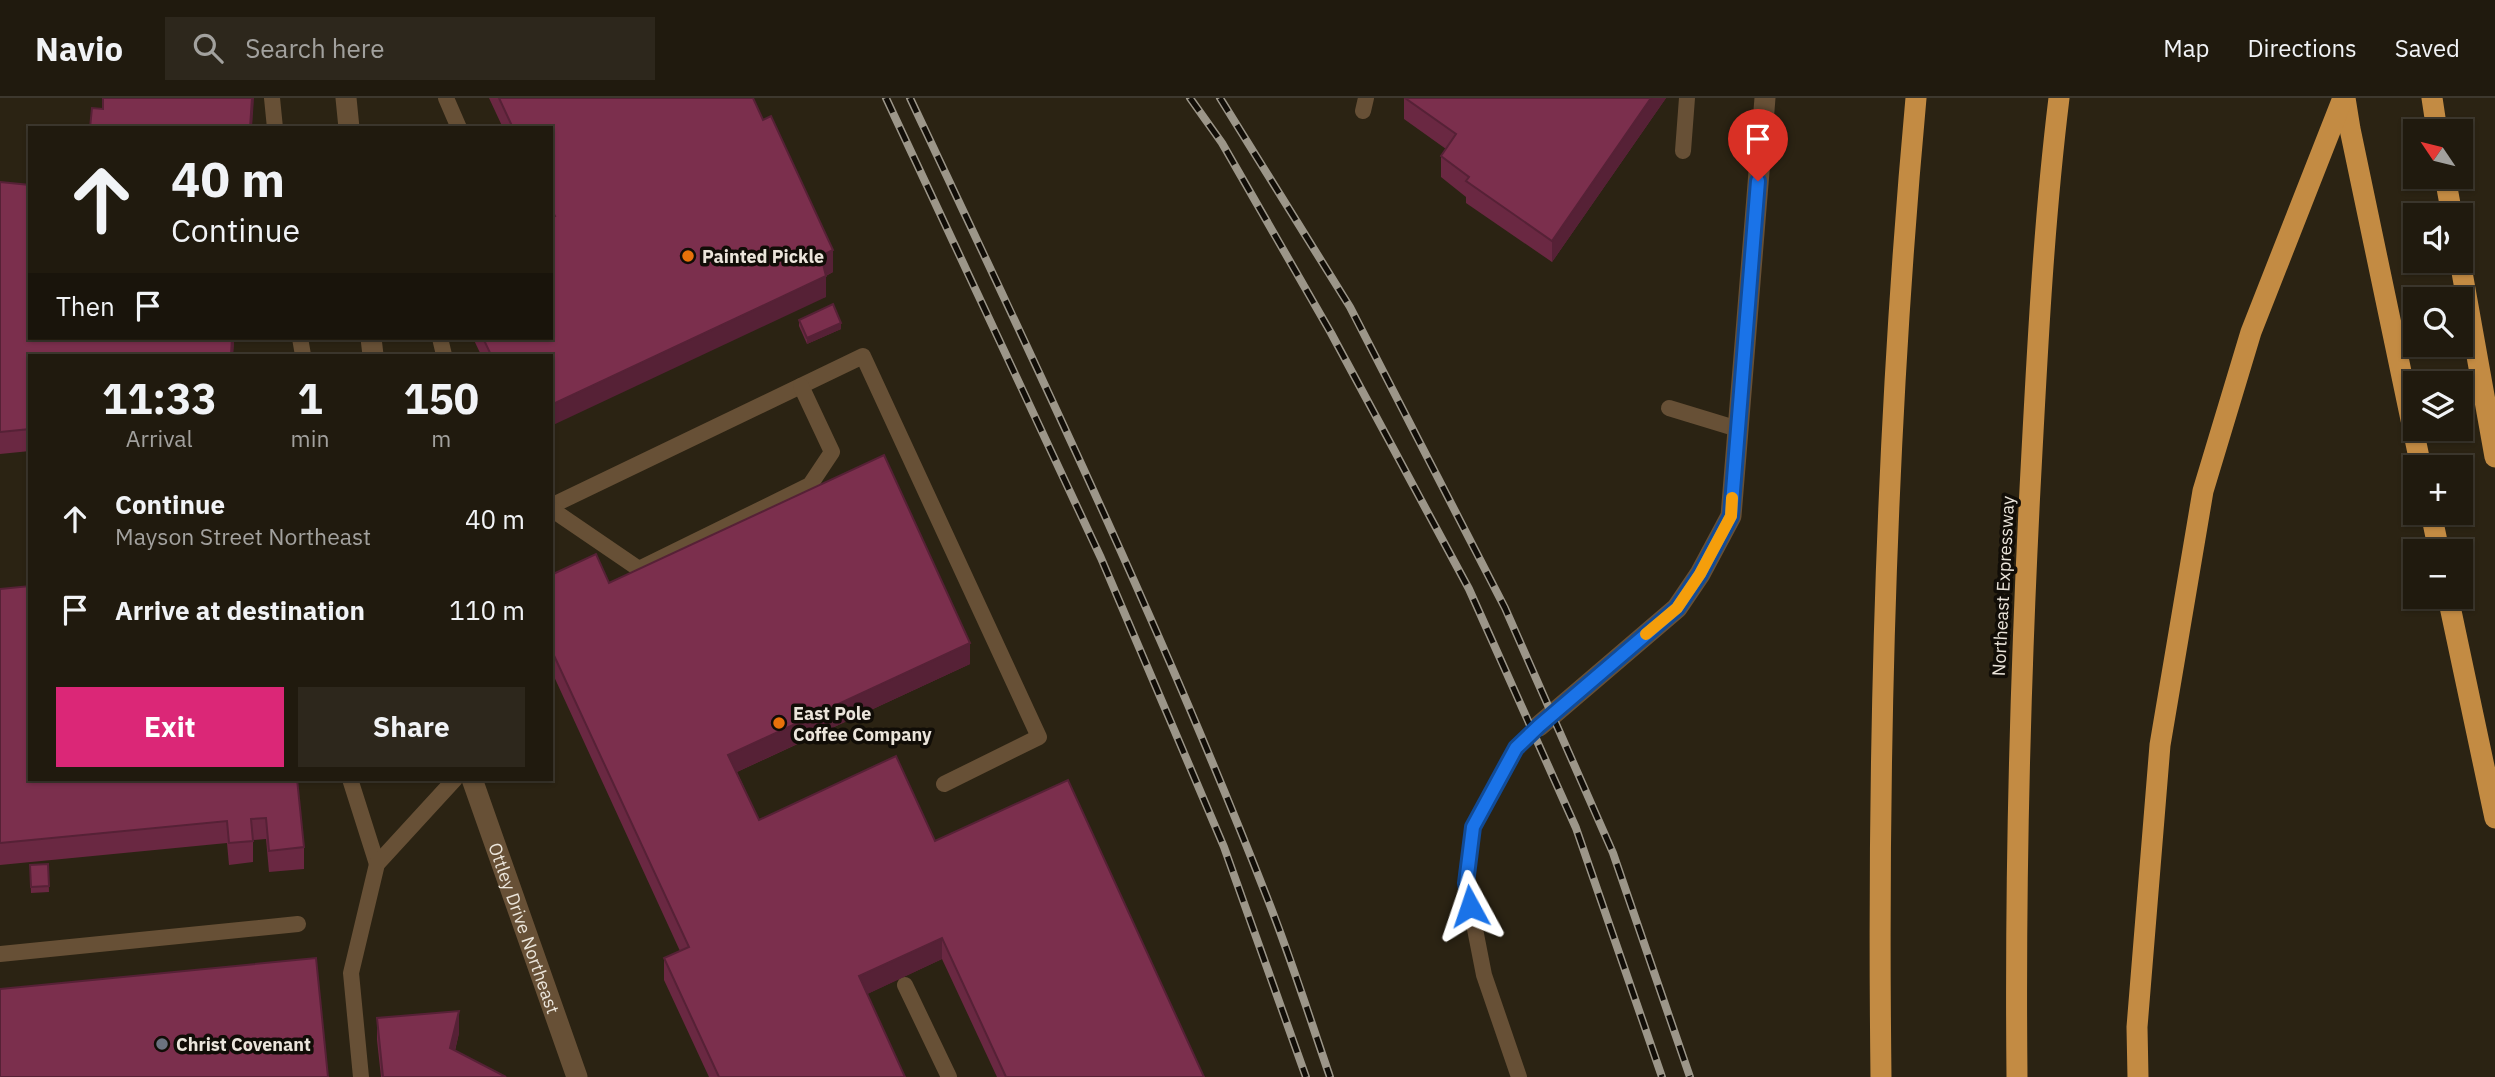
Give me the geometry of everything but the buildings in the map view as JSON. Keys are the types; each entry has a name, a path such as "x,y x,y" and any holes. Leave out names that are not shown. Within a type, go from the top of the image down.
{"highway":[{"path":"1881,1077 1882,703 1894,421 1916,98"},
{"name":"Northeast Expressway","path":"2017,1077 2020,694 2038,343 2050,171 2059,98"},
{"path":"2344,98 2418,455"},
{"path":"2138,1077 2137,1027 2160,745 2203,491 2251,332 2344,98"},
{"path":"2431,98 2435,119"},
{"path":"2462,273 2495,457"},
{"path":"2451,609 2495,818"}],"street":[{"path":"346,98 349,126"},
{"path":"1539,726 1677,608 1700,574 1731,516 1765,98"},
{"name":"Ottley Drive Northeast","path":"472,781 577,1077"}],"lane":[{"path":"272,98 275,126"},
{"path":"446,98 458,126"},
{"path":"1683,151 1687,98"},
{"path":"553,506 863,356 1039,737 944,784"},
{"path":"553,508 639,569 810,485 832,452 801,386"},
{"path":"1669,408 1738,429"},
{"path":"1519,1077 1484,975 1466,883 1473,827 1516,748 1539,726"},
{"path":"351,781 377,864"},
{"path":"361,1077 351,973 377,864 453,781"},
{"path":"0,954 298,924"},
{"path":"905,985 949,1077"}],"railway":[{"path":"886,98 1101,558 1224,847 1306,1077"},
{"path":"910,98 1095,494 1183,693 1275,918 1330,1077"},
{"path":"1190,98 1222,143 1331,333 1469,589 1576,828 1662,1077"},
{"path":"1220,98 1350,307 1505,608 1613,853 1690,1077"}],"slow traffic":[{"path":"1646,634 1677,608 1700,574 1731,516 1732,498"}],"place":[{"name":"Painted Pickle","path":"688,256"},
{"name":"East Pole Coffee Company","path":"779,723"},
{"name":"Christ Covenant","path":"162,1044"}],"route":[{"path":"1470,906 1466,883 1473,827 1516,748 1677,608 1700,574 1731,516 1758,181"}]}
